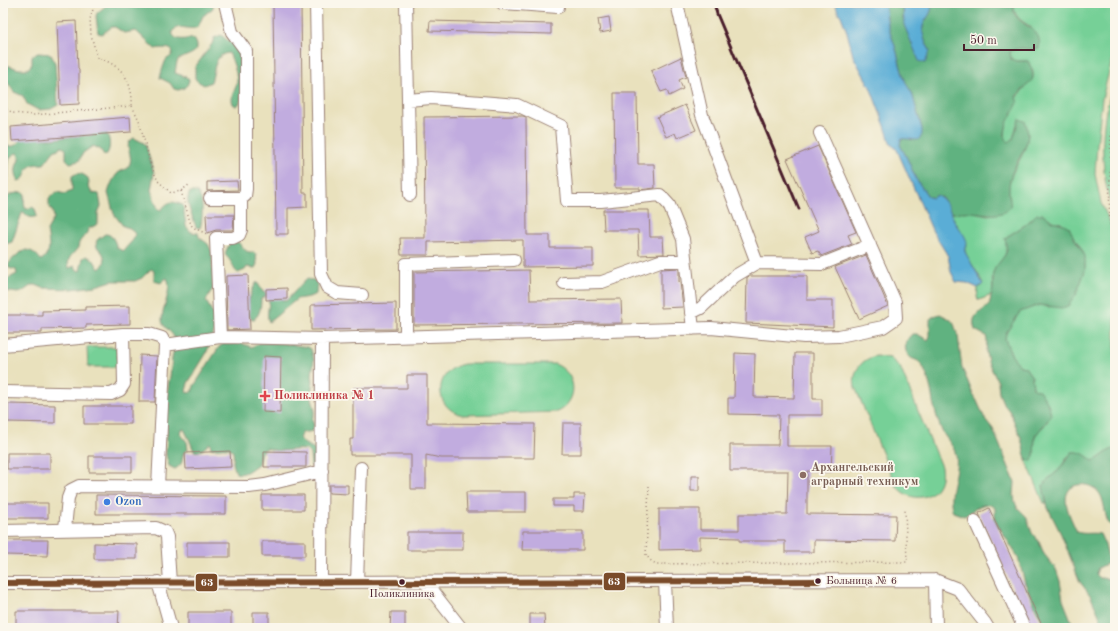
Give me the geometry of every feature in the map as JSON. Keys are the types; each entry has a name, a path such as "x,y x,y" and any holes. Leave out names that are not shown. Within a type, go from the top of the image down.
{"street":[{"path":"210,198 241,198 245,196 246,190 246,51 232,32 224,3"},
{"path":"316,3 321,274 327,287 337,292 362,295"},
{"path":"406,3 410,195"},
{"path":"502,3 558,7"},
{"path":"677,3 702,115 757,262"},
{"path":"408,100 431,98 517,105 561,126 567,201 601,201 660,195 669,206 683,240 693,329"},
{"path":"165,344 220,337 322,339 711,328 804,337 839,336 883,327 896,318 895,302 820,132"},
{"path":"220,337 216,238 233,238 239,235 241,230 241,198"},
{"path":"691,313 701,308 735,276 757,262 822,264 870,245"},
{"path":"406,337 406,264 514,260"},
{"path":"564,283 602,282 660,261 686,261"},
{"path":"3,392 111,394 120,390 124,384 123,334"},
{"path":"3,345 123,334 148,334 162,338 165,344 158,486"},
{"path":"321,582 322,339"},
{"path":"357,582 361,468"},
{"path":"65,529 68,498 71,490 79,486 249,487 265,485 322,471"},
{"path":"975,521 1024,628"},
{"path":"3,531 156,528 165,532 167,537 164,582 172,628"},
{"path":"3,583 935,580 958,590 988,628"},
{"path":"935,580 936,628"},
{"path":"665,581 667,628"},
{"path":"425,582 461,628"}],"path":[{"path":"95,3 90,20 90,27 97,57 116,66 123,74 133,96 132,106 139,120 151,166 158,181 171,193 181,192 190,184"},
{"path":"1115,84 1112,104 1110,199 1112,238 1115,245"},
{"path":"3,107 13,114 33,115 132,106"},
{"path":"181,192 191,225 196,229 216,238"},
{"path":"649,486 646,555 656,564 908,562 905,510"}],"green space":[{"path":"109,3 213,3 213,8 203,16 198,27 181,27 172,32 178,39 194,39 197,44 195,51 178,60 177,63 175,73 186,77 189,80 185,87 178,90 174,89 170,83 160,78 165,61 171,57 172,51 170,49 155,49 136,31 124,33 115,27 112,27 102,34 98,33 97,13"},
{"path":"884,3 903,3 903,19 925,62 930,51 923,32 923,26 931,10 931,3 1014,3 1014,11 1016,16 1036,33 1040,42 1039,49 1020,48 1010,52 1011,59 1016,61 1028,61 1033,74 1031,82 1016,97 1018,103 1008,120 1005,139 1009,142 1013,139 1019,119 1025,121 1028,137 1023,151 1012,172 1010,180 1009,193 1011,206 1002,213 951,213 942,197 932,198 927,195 916,179 900,145 901,139 907,138 912,140 922,129 912,93 904,76 889,30"},
{"path":"1014,3 1115,3 1115,48 1102,99 1095,174 1101,203 1110,222 1115,238 1115,448 1093,461 1088,457 1068,456 1059,470 1046,481 1043,486 1046,503 1044,503 1026,460 1032,461 1034,455 1035,437 1050,416 1050,411 1046,402 1033,389 1032,377 1025,367 1020,366 1012,356 1005,339 1006,333 1020,312 1039,305 1050,307 1076,295 1084,271 1085,264 1083,252 1064,224 1052,221 1043,214 1033,218 1005,238 1005,254 993,273 992,295 979,300 977,298 978,288 983,284 969,260 965,251 967,246 951,213 969,211 988,215 994,214 1010,199 1009,184 1026,144 1028,133 1017,124 1013,139 1009,143 1005,139 1007,120 1015,109 1016,98 1033,78 1033,72 1028,61 1016,61 1011,59 1010,52 1018,48 1026,49 1031,27 1018,17 1015,11"},
{"path":"221,35 240,47 241,100 236,106 233,104 232,98 237,79 229,53 224,54 217,60 211,82 204,85 195,78 195,67 212,44 214,38"},
{"path":"38,53 51,54 55,63 58,105 51,109 38,110 27,104 23,96 14,92 8,83 3,83 3,64 19,69 28,69 32,64 32,56"},
{"path":"1115,78 1115,215 1107,191 1105,178 1103,164 1103,136 1106,111"},
{"path":"106,132 110,143 107,154 104,155 100,149 93,146 83,153 79,161 70,163 66,159 66,149 62,147 54,151 44,164 35,164 30,166 24,178 18,181 16,170 19,157 17,153 9,160 8,178 3,183 3,145 14,146 23,138 53,139"},
{"path":"134,138 144,143 146,146 154,173 151,190 158,209 161,210 166,204 171,202 183,205 186,226 191,232 198,233 199,237 208,244 212,252 213,288 206,301 215,317 214,332 206,354 188,383 187,393 192,392 194,386 219,347 223,344 241,343 251,347 260,343 281,343 308,347 311,349 314,360 311,393 315,411 312,419 314,425 313,431 302,433 299,438 305,444 317,450 317,466 311,466 310,454 307,450 276,451 267,448 261,452 258,464 245,473 239,474 236,473 233,463 232,450 227,448 211,448 210,443 201,450 194,451 184,429 181,430 180,433 187,442 188,450 185,451 182,463 178,467 175,469 169,466 166,455 167,431 165,417 175,340 173,335 162,322 162,315 168,293 169,282 167,278 161,283 154,281 154,271 151,269 142,278 135,281 112,281 96,286 72,289 43,288 32,285 18,293 3,291 3,281 17,274 16,270 9,268 8,265 11,260 26,250 33,252 41,260 47,254 49,246 47,230 54,218 53,212 49,206 49,199 57,192 65,194 72,191 72,176 76,174 82,174 88,178 88,186 92,193 99,194 101,206 98,213 98,222 96,225 88,229 87,233 80,241 78,248 71,255 68,262 69,268 75,266 77,270 80,271 83,258 86,256 93,259 99,269 104,263 104,258 103,253 97,247 96,242 105,234 110,235 117,248 123,251 133,240 135,234 130,228 123,226 114,214 108,193 116,175 127,168 130,163 131,160 128,146"},
{"path":"22,192 25,194 25,208 27,209 32,207 35,209 37,216 31,217 24,212 22,213 12,242 3,245 4,198 12,194"},
{"path":"190,192 197,192 201,199 202,220 200,228 196,227 189,208 188,196"},
{"path":"1037,214 1043,214 1052,221 1069,227 1085,256 1085,271 1076,295 1068,306 1062,308 1039,305 1020,312 1006,333 1005,339 1012,356 1020,366 1025,367 1032,377 1033,389 1039,390 1047,402 1051,414 1035,436 1034,456 1031,461 1026,460 1021,438 1010,412 1003,403 999,393 998,382 988,362 986,352 986,336 975,330 974,321 975,317 989,305 993,289 993,273 1007,250 1005,238 1025,225"},
{"path":"237,242 245,250 256,254 257,264 255,268 247,267 245,270 238,273 235,270 225,254 230,243"},
{"path":"306,279 314,280 317,283 316,294 297,299 269,322 268,295 261,299 257,317 252,320 249,311 249,301 252,290 257,282 263,292 286,301"},
{"path":"940,314 950,319 954,324 958,336 962,368 985,419 993,429 1015,482 1014,496 1017,507 1026,516 1032,533 1039,542 1044,554 1056,569 1060,581 1063,600 1074,628 1046,628 1025,583 1018,557 997,524 995,519 995,508 986,504 964,516 953,512 951,497 956,470 956,455 939,424 924,370 918,361 911,358 906,352 906,342 912,334 917,334 928,340 930,336 930,319"},
{"path":"87,347 116,347 119,367 88,367"},
{"path":"876,356 890,358 900,367 941,467 939,485 934,492 927,496 911,496 903,493 896,486 855,387 854,381 856,371 866,360"},
{"path":"464,364 555,364 563,368 572,381 572,395 564,407 557,412 463,415 453,411 446,405 442,398 441,390 442,381 447,374 454,368"},
{"path":"1115,448 1115,528 1110,525 1108,521 1101,496 1098,491 1092,487 1087,485 1074,486 1069,490 1066,501 1069,515 1077,532 1100,534 1105,545 1109,563 1098,568 1096,574 1100,578 1115,581 1115,618 1112,620 1115,628 1103,628 1090,595 1080,582 1061,534 1048,508 1043,486 1046,481 1059,470 1072,452 1083,454 1093,461"}],"water":[{"path":"835,3 884,3 889,30 904,76 912,93 922,129 922,135 918,140 901,139 900,145 916,179 927,195 932,198 937,195 944,200 957,226 965,237 967,244 965,252 983,284 978,288 967,283 956,282 951,272 948,256 933,232 897,150 890,142 870,87 853,56 847,32"},
{"path":"903,3 931,3 931,10 923,26 923,32 930,51 925,63 919,61 904,25"}],"building":[{"path":"273,3 301,3 303,193 307,193 307,207 288,208 288,234 276,234"},
{"path":"609,17 611,31 600,33 598,19"},
{"path":"76,21 79,69 79,104 60,105 57,22"},
{"path":"430,21 551,24 551,34 429,31"},
{"path":"681,57 686,77 679,80 683,89 669,96 667,90 661,92 651,71"},
{"path":"614,93 637,93 638,164 654,164 655,188 640,190 640,188 615,188"},
{"path":"685,105 696,130 677,138 675,133 666,137 657,117"},
{"path":"130,117 131,132 12,141 11,127"},
{"path":"424,117 526,117 527,235 550,235 550,248 593,248 593,266 523,267 523,240 428,242 428,255 401,255 400,238 425,238"},
{"path":"818,146 856,232 848,235 852,244 821,256 818,251 812,253 805,237 819,231 787,159"},
{"path":"237,181 238,190 207,191 207,182"},
{"path":"603,210 649,210 650,237 663,237 664,254 639,255 638,230 604,230"},
{"path":"206,215 234,215 233,230 216,230 207,233"},
{"path":"866,255 888,306 859,319 835,267"},
{"path":"679,268 679,282 683,307 661,308 661,269"},
{"path":"529,270 530,300 621,299 622,323 414,325 414,272"},
{"path":"248,275 250,329 227,330 226,276"},
{"path":"807,276 807,300 833,300 833,327 746,323 747,277"},
{"path":"287,288 287,299 266,300 266,289"},
{"path":"396,303 396,329 311,330 311,305"},
{"path":"130,306 130,324 86,325 86,328 42,329 42,333 3,333 3,315 42,315 42,311 85,310 85,307"},
{"path":"735,353 755,354 754,397 794,398 795,353 813,353 813,399 822,399 822,415 787,415 787,446 832,446 831,472 807,471 807,514 896,515 895,541 814,540 814,552 785,552 785,541 739,541 739,538 700,537 700,549 659,550 659,509 700,509 700,530 739,530 739,514 787,514 788,471 730,471 730,445 778,445 779,415 728,414 728,398 734,398"},
{"path":"140,355 157,356 155,402 139,402"},
{"path":"264,356 281,357 280,413 263,412"},
{"path":"407,375 427,375 427,423 535,424 534,458 441,458 426,455 426,489 411,489 411,455 350,455 350,439 353,439 353,388 407,388"},
{"path":"8,404 55,405 55,423 8,422"},
{"path":"84,406 131,406 131,424 84,424"},
{"path":"563,423 581,423 581,454 562,454"},
{"path":"230,451 231,467 186,469 185,453"},
{"path":"264,451 306,452 306,467 264,467"},
{"path":"7,453 50,453 50,469 7,469"},
{"path":"89,456 132,456 132,472 89,472"},
{"path":"691,476 699,476 699,491 691,491"},
{"path":"329,485 348,485 348,494 329,493"},
{"path":"466,492 526,492 526,512 467,512"},
{"path":"574,494 585,494 584,511 574,511 574,506 553,506 553,499 574,499"},
{"path":"96,495 226,496 226,514 96,514"},
{"path":"262,495 304,495 304,510 262,510"},
{"path":"6,503 48,503 48,518 6,518"},
{"path":"989,508 1043,628 1031,628 980,516 979,513"},
{"path":"523,531 583,531 583,550 522,550"},
{"path":"407,532 463,532 463,550 407,550"},
{"path":"5,540 48,540 47,556 5,555"},
{"path":"262,541 305,541 305,556 262,556"},
{"path":"187,542 230,542 230,557 187,557"},
{"path":"94,543 137,544 137,559 94,559"},
{"path":"16,611 119,611 118,627 16,627"},
{"path":"188,612 231,612 231,627 188,627"},
{"path":"253,612 269,612 269,628 253,628"},
{"path":"391,612 405,612 405,628 390,628"},
{"path":"530,614 544,614 545,628 530,628"}],"railway":[{"path":"714,3 717,14 799,209"}],"transit line":[{"name":"63","path":"3,583 818,581"}],"place":[{"name":"Поликлиника № 1","path":"265,396"},
{"name":"Архангельский аграрный техникум","path":"803,475"},
{"name":"Ozon","path":"107,502"},
{"name":"Больница № 6","path":"818,581"},
{"name":"Поликлиника","path":"402,582"}]}
